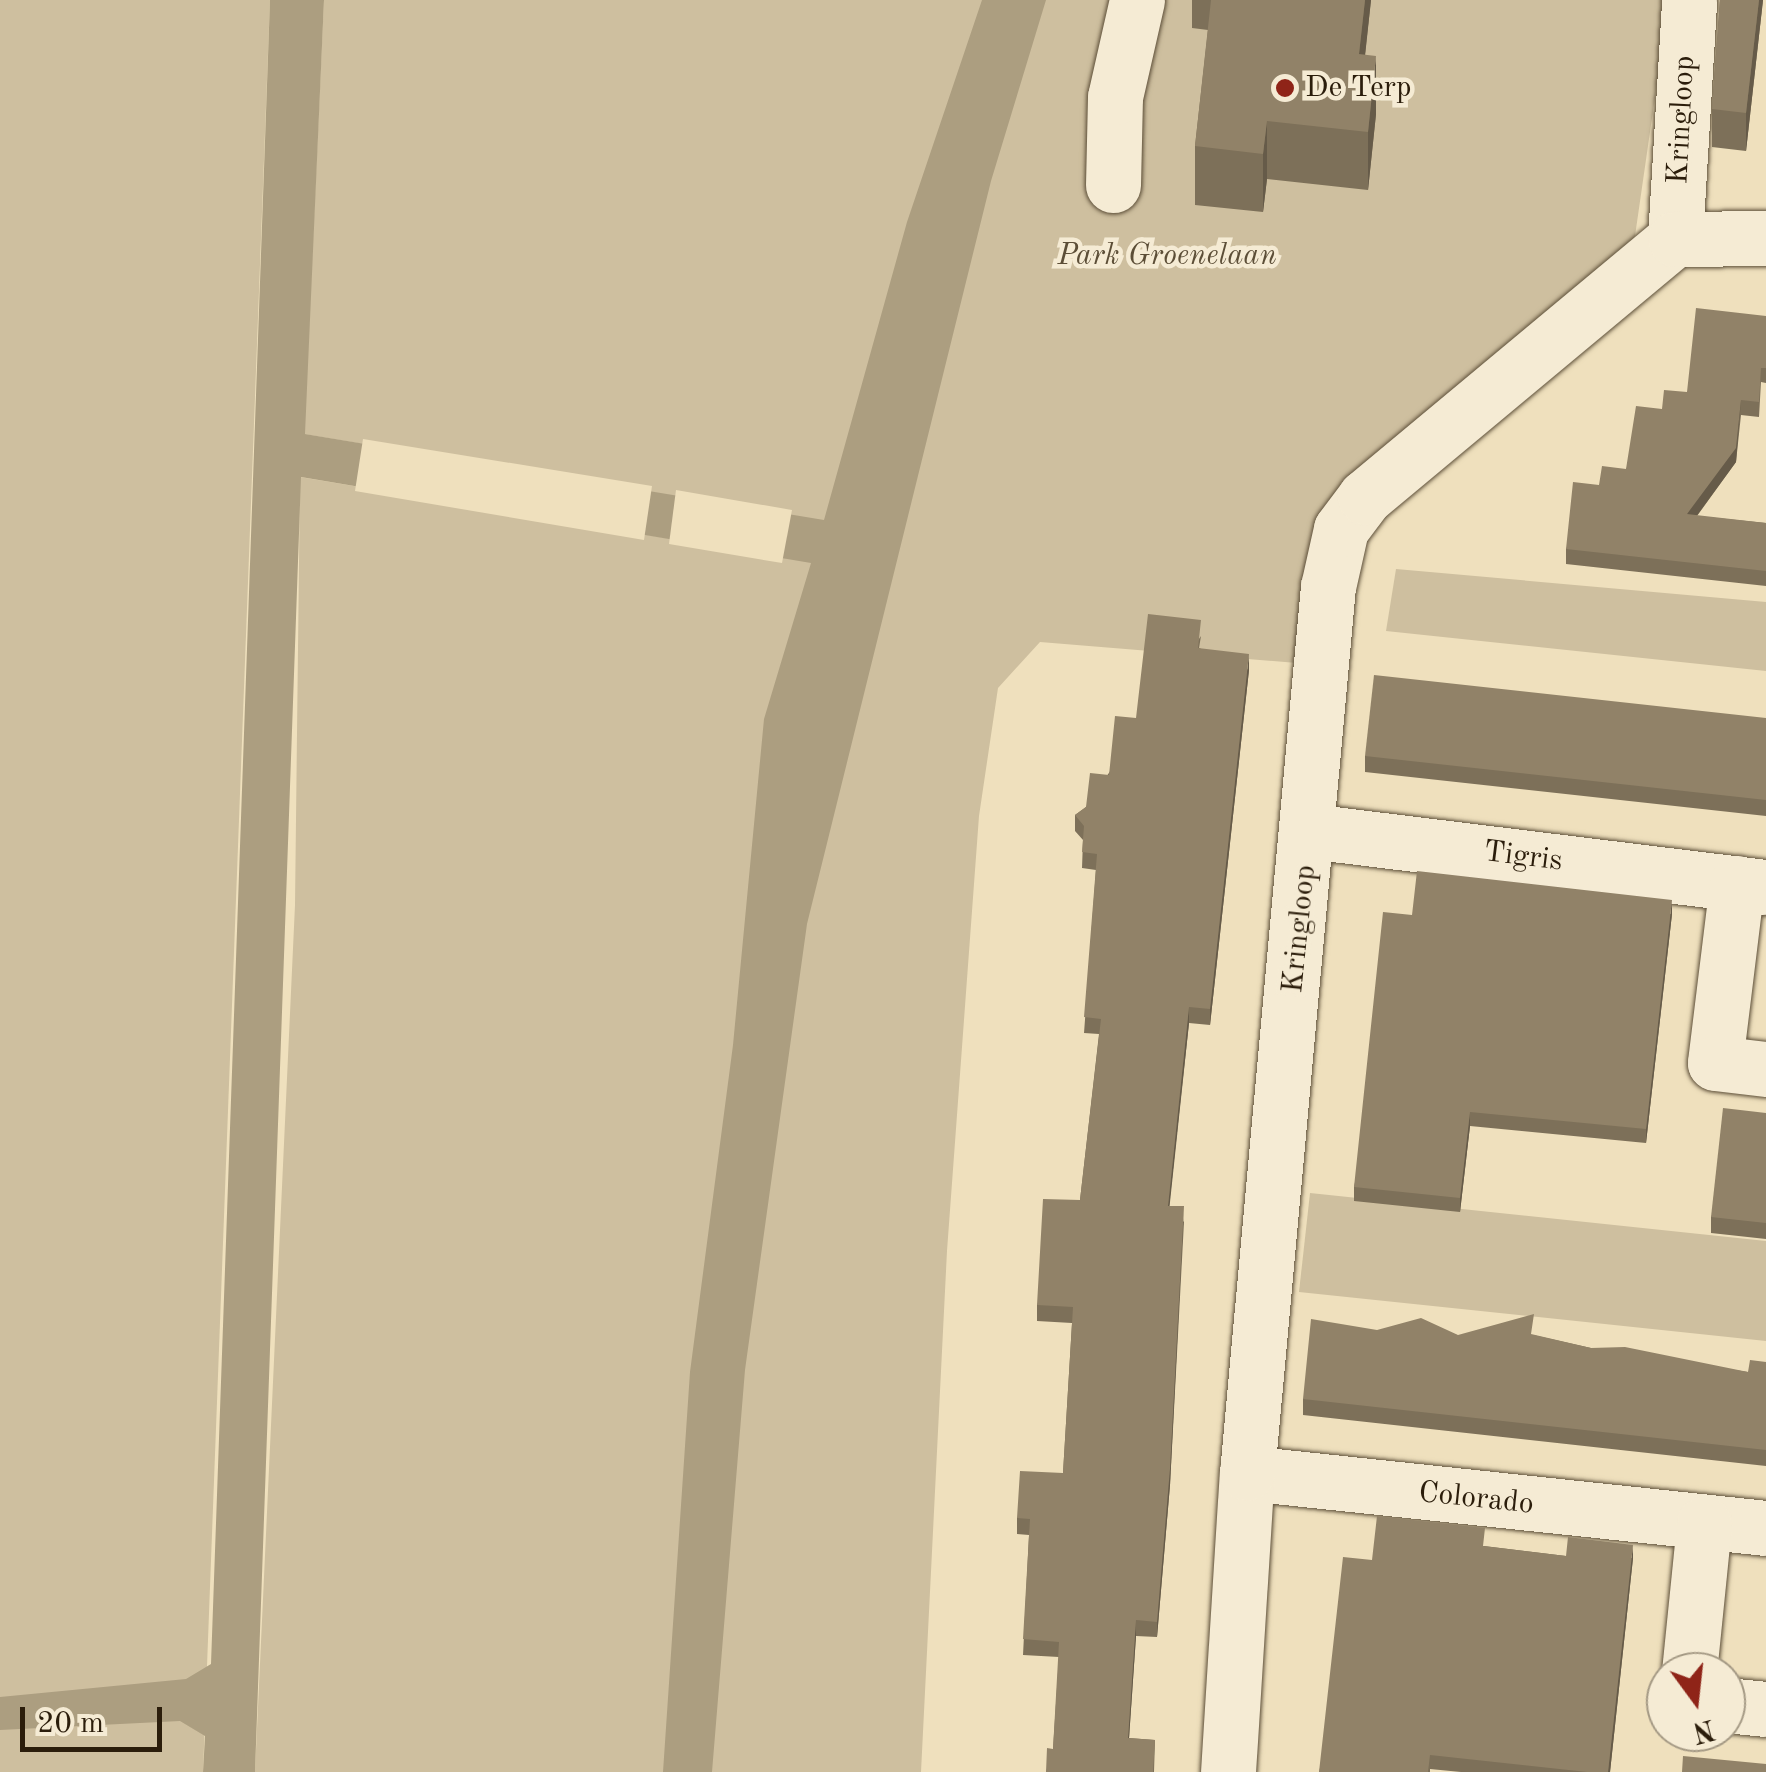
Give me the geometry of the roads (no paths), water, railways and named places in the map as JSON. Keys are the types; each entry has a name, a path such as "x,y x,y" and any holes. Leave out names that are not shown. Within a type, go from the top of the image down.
{"street":[{"path":"1113,172 1115,97 1138,0"},
{"name":"Kringloop","path":"1228,1772 1247,1474 1310,831 1328,587 1341,529 1365,497 1675,240 1688,0"},
{"path":"1675,240 1766,238"},
{"name":"Tigris","path":"1310,831 1751,885 1714,1063 1766,1069"},
{"name":"Colorado","path":"1247,1474 1766,1528"},
{"path":"1691,1652 1704,1524"}],"place":[{"name":"De Terp","path":"1285,88"}],"park label":[{"name":"Park Groenelaan","path":"1167,256"}]}
